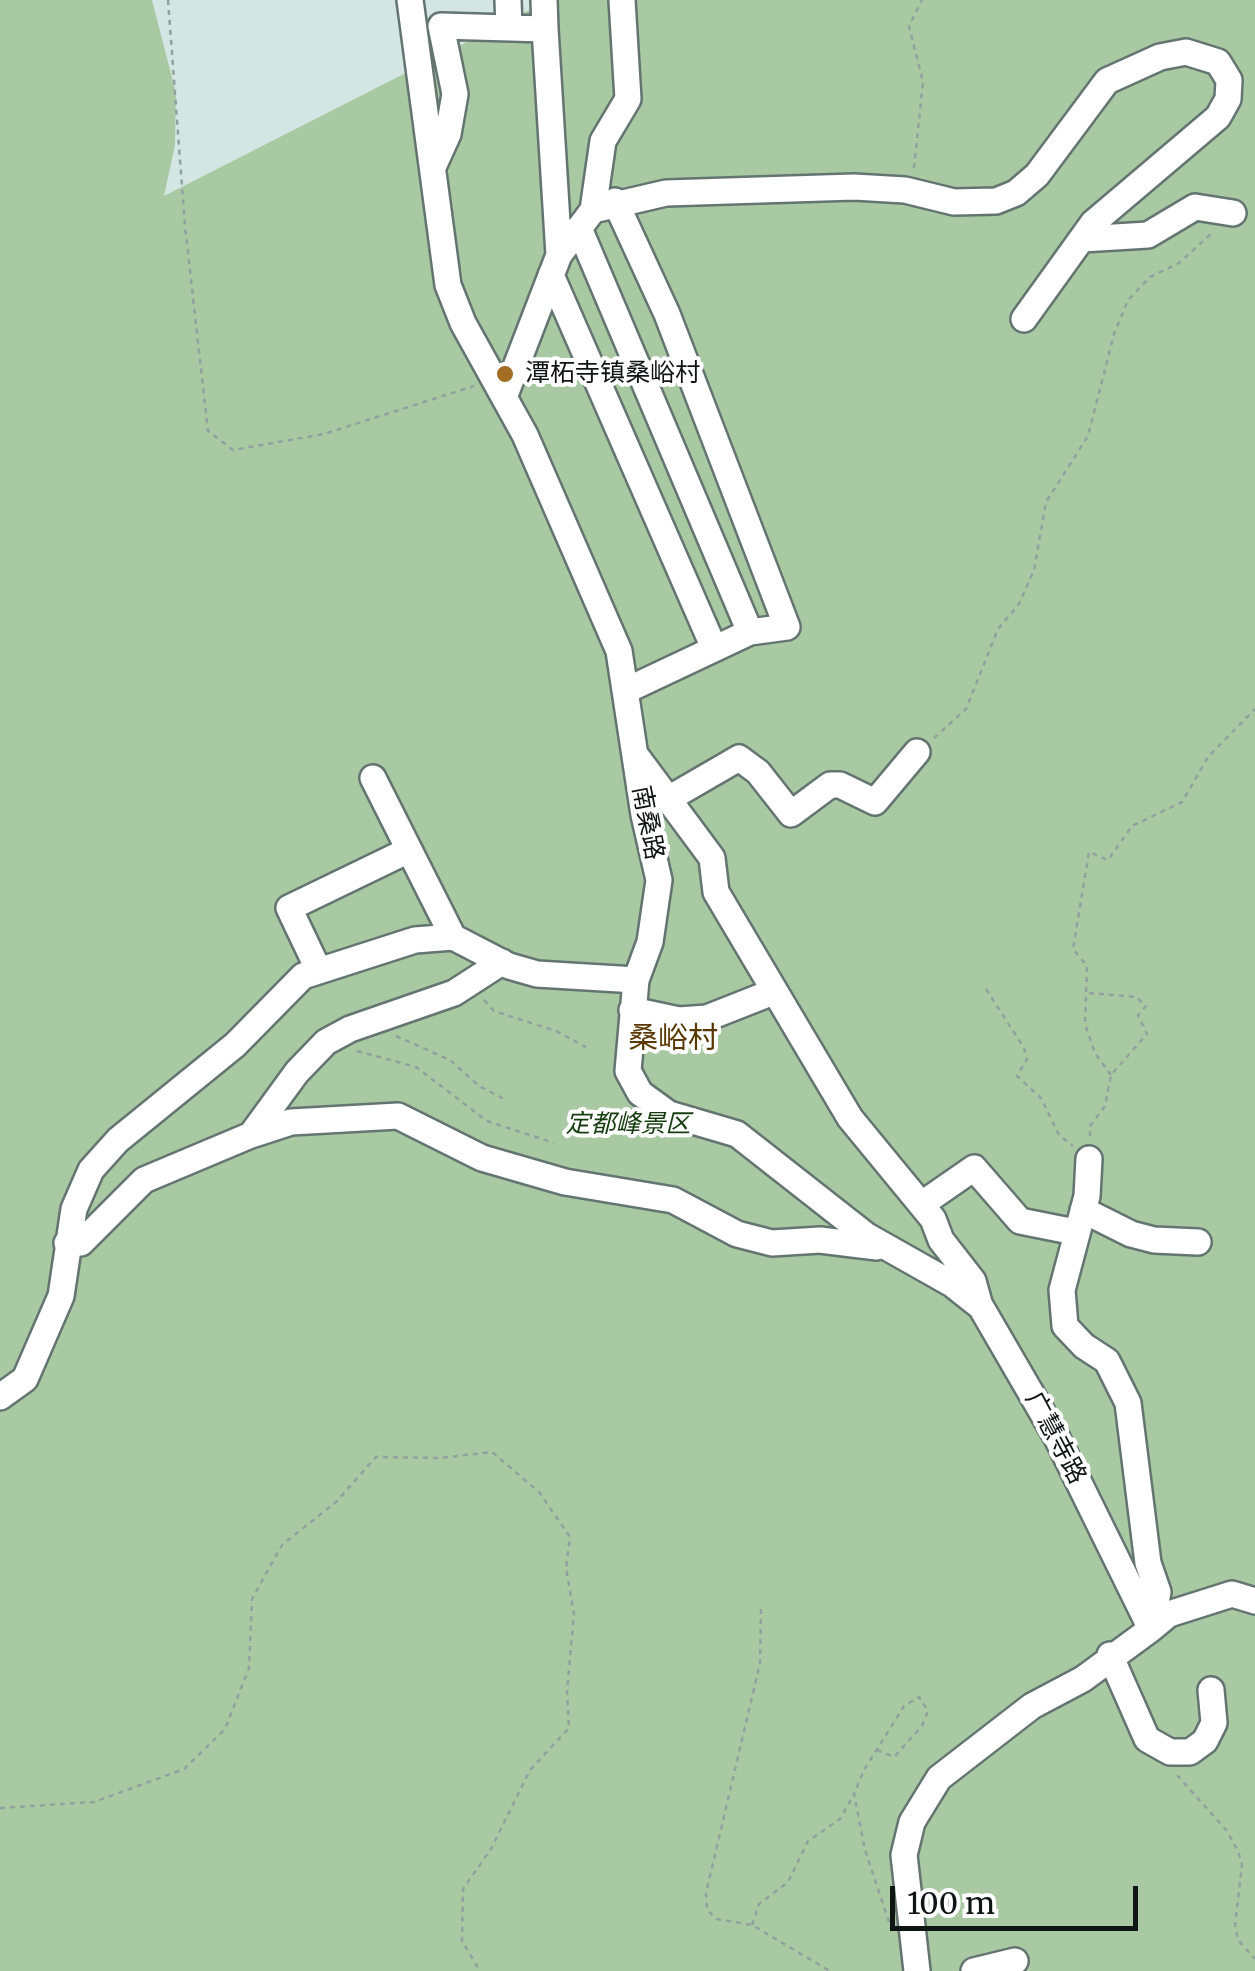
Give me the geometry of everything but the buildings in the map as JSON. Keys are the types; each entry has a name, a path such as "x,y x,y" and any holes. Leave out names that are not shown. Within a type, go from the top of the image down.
{"street":[{"name":"南桑路","path":"410,0 448,285 463,323 500,387 620,650 634,753 659,880 650,942 636,980"},
{"path":"508,0 510,28"},
{"path":"544,0 555,265 714,648"},
{"path":"622,0 628,99 603,141 596,213 750,632"},
{"path":"433,168 448,134 455,94 442,26 545,29"},
{"path":"500,387 555,265 596,213 666,193 854,187 904,190 954,202 996,201 1037,175 1107,81 1160,57 1186,52 1218,62 1229,80 1228,100 1218,117 1094,224 1024,319"},
{"path":"1082,238 1148,236 1195,207 1233,213"},
{"path":"596,213 667,314 788,627 750,632 625,691"},
{"path":"670,798 739,758 758,772 792,814 830,786 840,785 875,802 917,752"},
{"path":"634,753 712,858 716,892 850,1118 922,1204 941,1240 974,1281 981,1307"},
{"path":"372,778 453,937"},
{"path":"320,971 289,908 409,850"},
{"path":"0,1397 25,1379 61,1296 74,1209 91,1170 118,1140 235,1045 303,976 415,940 453,937 502,962 537,974 636,980"},
{"path":"251,1135 326,1042 468,984 502,962"},
{"name":"广慧寺路","path":"636,980 628,1071 640,1094 669,1114 737,1134 812,1196 892,1250 952,1284 981,1307 1056,1438 1151,1629"},
{"path":"632,1010 679,1020 707,1018 773,992"},
{"path":"67,1244 82,1242 144,1180 251,1135 291,1122 398,1116 482,1158 565,1182 672,1200 736,1234 772,1244 820,1240 892,1250"},
{"path":"1089,1160 1062,1290 1064,1326 1107,1361 1128,1404 1148,1563 1158,1592 1151,1629"},
{"path":"922,1204 974,1168 1020,1221 1079,1221 1131,1234 1198,1242"},
{"path":"914,1961 904,1855 912,1822 940,1778 1032,1706 1083,1679 1169,1614 1232,1594 1255,1600"},
{"path":"1110,1655 1147,1740 1170,1752 1190,1752 1205,1741 1214,1722 1210,1690"},
{"path":"974,1971 1016,1961"}],"path":[{"path":"168,0 185,226 208,430 233,450 324,434 500,387"},
{"path":"904,190 920,134 922,82 909,26 922,0"},
{"path":"917,752 966,709 998,629 1019,604 1034,570 1046,502 1088,436 1114,334 1128,300 1150,277 1179,262 1233,213"},
{"path":"1111,1076 1094,1053 1086,1024 1086,966 1073,949 1089,852 1108,860 1132,826 1182,802 1208,758 1255,709"},
{"path":"468,984 494,1011 556,1031 586,1047"},
{"path":"986,989 1024,1048 1027,1059 1017,1076 1041,1098 1060,1135 1072,1146 1090,1150 1090,1126 1105,1106 1111,1076 1146,1034 1138,1015 1146,1006 1136,997 1087,993"},
{"path":"366,1024 434,1051 479,1086 506,1100"},
{"path":"326,1042 416,1067 487,1120 554,1143"},
{"path":"0,1808 94,1802 184,1769 225,1729 249,1668 252,1599 282,1545 336,1502 376,1457 440,1458 492,1452 539,1492 570,1537 566,1568 574,1614 566,1692 569,1728 530,1770 491,1849 463,1889 462,1941 480,1971"},
{"path":"761,1609 760,1663 706,1893 707,1910 718,1918 752,1926 830,1971"},
{"path":"752,1926 759,1904 788,1882 808,1841 840,1819 876,1750 904,1706 919,1697 928,1712 922,1726 894,1757 876,1750"},
{"path":"1176,1774 1227,1831 1238,1850 1242,1879 1235,1925 1238,1940 1255,1958"},
{"path":"854,1794 886,1923 914,1961"}],"green space":[{"name":"定都峰景区","path":"0,0 152,0 176,93 175,145 164,196 549,0 1255,0 1255,1971 0,1971"}],"place":[{"name":"潭柘寺镇桑峪村","path":"505,374"}],"district":[{"name":"桑峪村","path":"673,1040"}]}
